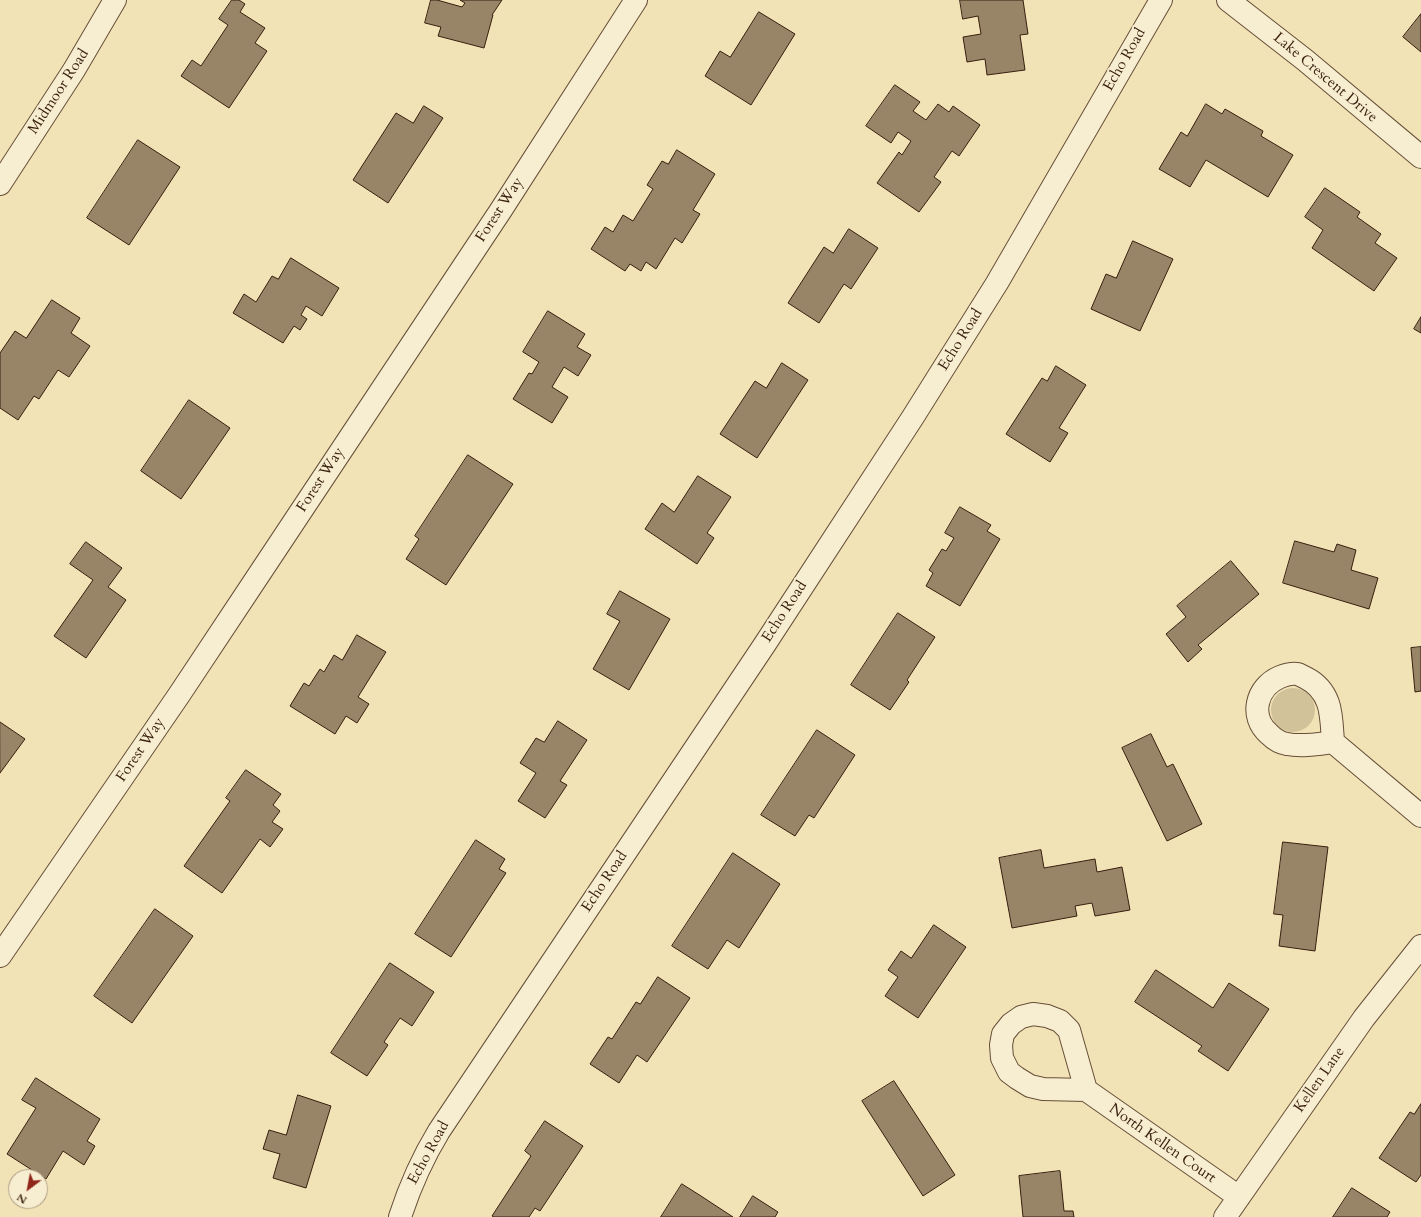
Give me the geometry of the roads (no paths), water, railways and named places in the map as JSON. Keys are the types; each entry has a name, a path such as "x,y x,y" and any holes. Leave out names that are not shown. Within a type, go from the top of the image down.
{"street":[{"name":"Midmoor Road","path":"0,184 74,70 115,0"},
{"name":"Forest Way","path":"1,952 237,607 488,229 636,0"},
{"name":"Echo Road","path":"400,1217 414,1180 429,1148 913,417 997,283 1161,0"},
{"name":"Lake Crescent Drive","path":"1228,0 1421,157"},
{"path":"1333,742 1421,816"},
{"name":"Kellen Lane","path":"1225,1217 1364,1018 1421,946"},
{"name":"North Kellen Court","path":"1086,1090 1239,1197"}]}
